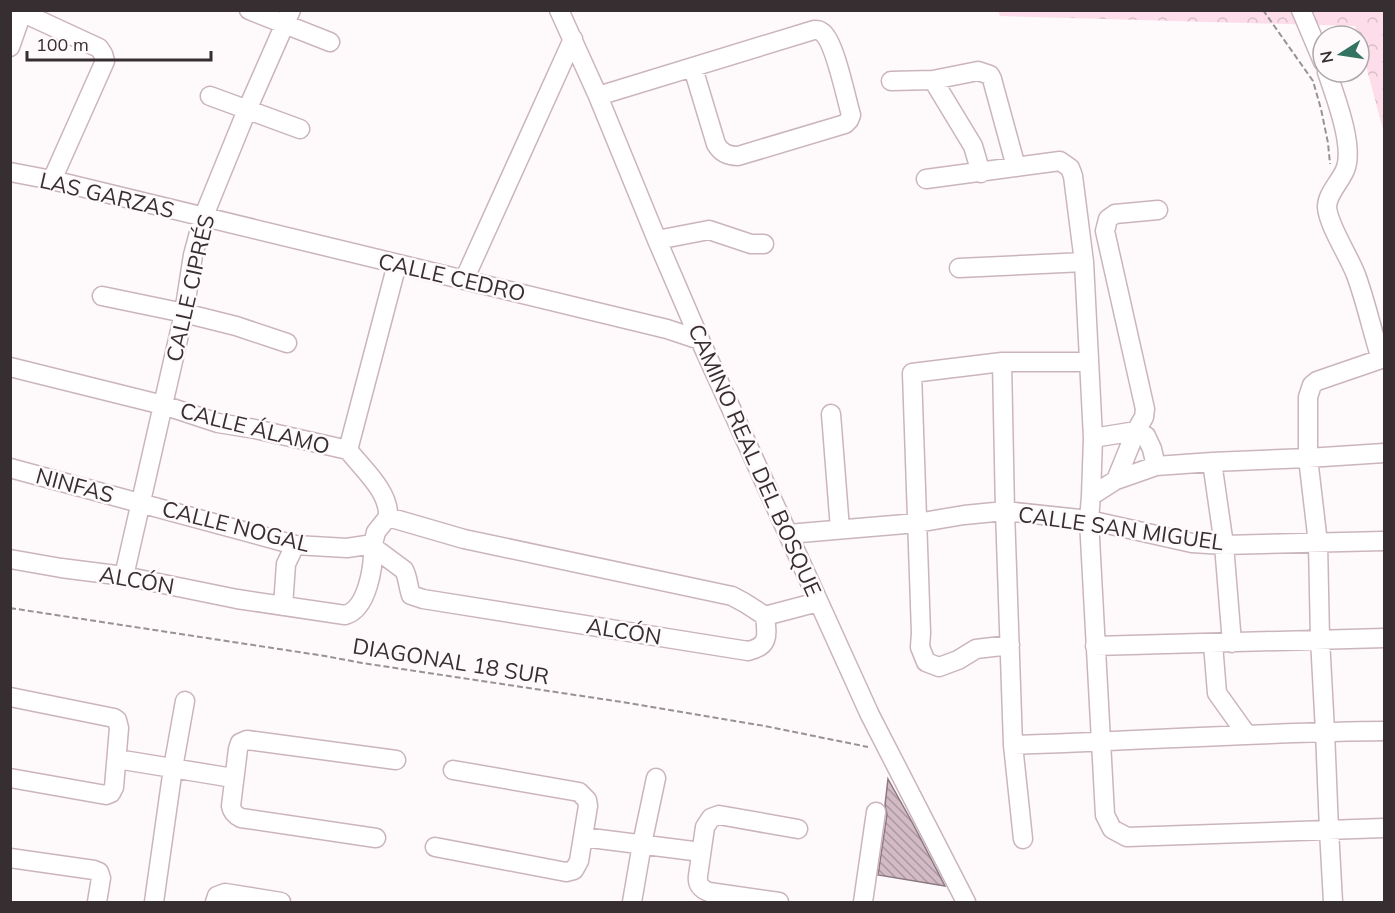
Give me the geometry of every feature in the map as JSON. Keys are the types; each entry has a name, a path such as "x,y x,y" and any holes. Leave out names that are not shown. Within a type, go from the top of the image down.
{"street":[{"path":"249,10 288,17 330,42"},
{"name":"CAMINO REAL DEL BOSQUE","path":"560,10 700,340 818,602 870,715 966,903"},
{"path":"1301,10 1311,34"},
{"path":"10,47 21,11 99,48 104,54 105,61 52,180"},
{"name":"CALLE CIPRÉS","path":"124,576 184,313 193,255 203,218 288,17"},
{"path":"598,96 819,30 828,39 833,52 851,115 845,124 738,156 730,156 719,149 716,144 693,68"},
{"path":"464,280 573,39"},
{"path":"891,81 933,80 978,71 990,75 1016,167"},
{"path":"933,80 974,146 981,172"},
{"path":"1331,84 1345,134 1348,159 1345,170 1327,205 1329,217 1355,274 1383,358 1317,381 1312,385 1308,397 1308,458 1318,543 1320,639 1333,903"},
{"path":"210,96 300,129"},
{"path":"926,179 1060,161 1070,168 1084,262 1093,438 1089,520 1095,646 1105,815 1112,829 1127,837 1384,828"},
{"name":"LAS GARZAS","path":"10,172 52,180 203,218"},
{"path":"1116,480 1144,417 1145,409 1105,231 1108,219 1115,214 1158,210"},
{"name":"CALLE CEDRO","path":"203,218 667,329 700,340"},
{"path":"657,240 709,230 751,244 764,244"},
{"path":"959,268 1084,262"},
{"path":"373,546 376,532 388,517 389,508 379,488 348,450 397,264"},
{"path":"102,296 236,326 287,343"},
{"path":"1010,645 976,650 939,667 926,662 920,647 912,373 1002,362 1089,362"},
{"path":"1002,362 1013,745 1023,839"},
{"name":"CALLE ÁLAMO","path":"10,367 163,405 218,423 348,450"},
{"path":"831,414 840,529"},
{"path":"1093,438 1136,431 1146,436 1156,466"},
{"path":"1091,496 1116,480 1156,466 1384,453"},
{"path":"1212,462 1224,545 1232,642"},
{"name":"NINFAS","path":"10,468 140,502"},
{"name":"CALLE NOGAL","path":"140,502 295,545 348,548 373,546"},
{"name":"CALLE SAN MIGUEL","path":"788,534 917,523 1005,511 1089,520 1192,543 1224,545 1384,541"},
{"path":"388,517 464,539 724,594 745,603 765,616 818,602"},
{"path":"283,606 286,564 295,545"},
{"name":"ALCÓN","path":"10,559 124,576 237,599 345,615 356,610 363,599 373,561 373,546"},
{"name":"ALCÓN","path":"373,546 404,570 411,595 423,599 748,651 757,649 767,637 765,616"},
{"path":"1095,646 1384,638"},
{"path":"1213,644 1218,693 1222,702 1247,735"},
{"path":"10,697 114,718 119,728 114,787 111,793 106,795 10,778"},
{"path":"154,903 185,701"},
{"path":"1013,745 1384,730"},
{"path":"376,837 241,818 235,815 231,806 238,745 247,740 396,760"},
{"path":"117,759 233,777"},
{"path":"435,847 566,872 574,870 577,866 584,837 588,806 587,800 579,792 453,770"},
{"path":"632,903 656,778"},
{"path":"863,903 876,812"},
{"path":"779,903 704,890 698,882 705,827 714,816 719,815 798,828"},
{"path":"584,837 701,852"},
{"path":"10,858 99,872 101,878 97,903"},
{"path":"215,903 218,896 225,893 281,903"}],"path":[{"path":"1263,10 1312,81 1325,132 1330,167"},
{"name":"DIAGONAL 18 SUR","path":"10,608 622,702 765,726 870,747 886,746"}],"green space":[{"path":"998,11 1384,11 1384,133 1371,84 1371,24 1311,25 1000,16"}],"building":[{"path":"888,779 945,886 878,875 887,814 885,805"}]}
